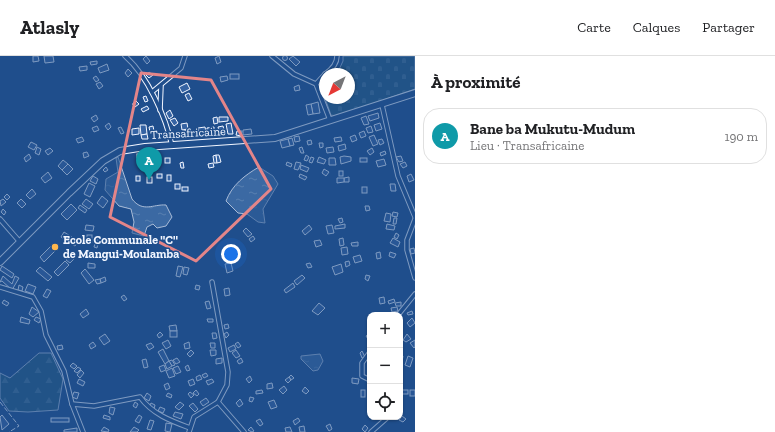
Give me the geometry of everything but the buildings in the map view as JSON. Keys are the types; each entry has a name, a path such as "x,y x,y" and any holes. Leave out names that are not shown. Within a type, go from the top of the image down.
{"highway":[{"name":"Transafricaine","path":"0,262 63,198 103,161 120,151 132,148 275,138 382,105 415,93"}],"street":[{"path":"125,56 132,62 152,92 170,134 172,146"},
{"path":"152,92 181,68 185,56"},
{"path":"272,56 294,74 316,84 331,121"},
{"path":"332,68 337,60 337,56"},
{"path":"316,84 319,81"},
{"path":"160,111 161,86"},
{"path":"382,105 398,176 415,218 407,240 407,250 415,278"},
{"path":"0,218 20,243"},
{"path":"72,404 94,406 140,397 147,407 190,430 194,417 218,402 227,384 228,372 212,282"},
{"path":"0,287 33,297 41,311 46,335 64,371 72,404 83,432"},
{"path":"401,312 415,296"},
{"path":"367,356 362,363 362,376 367,378"},
{"path":"218,402 244,432"},
{"path":"371,432 385,420"}],"highlighted area":[{"path":"141,73 211,80 271,189 196,261 110,217"}],"green space":[{"path":"343,56 415,56 415,89 332,118 327,104 355,104 355,68 340,68 343,61"},
{"path":"39,353 51,353 63,379 58,410 28,412 9,411 0,398 0,373 10,378"}],"water":[{"path":"118,157 132,199 140,206 144,207 166,205 172,217 166,226 157,228 153,224 147,227 144,236 132,233 134,222 131,209 119,206 105,190 106,179 118,172 116,158"},
{"path":"259,167 273,176 278,184 263,209 265,223 258,222 247,214 238,213 226,201 235,185"},
{"path":"320,354 323,361 318,370 313,371 301,359 301,356"}],"fence":[{"path":"0,402 19,426 9,432"}],"place":[{"name":"Bane ba Mukutu-Mudum","path":"149,180"},
{"name":"Ecole Communale ''C'' de Mangui-Moulamba","path":"55,247"}]}
